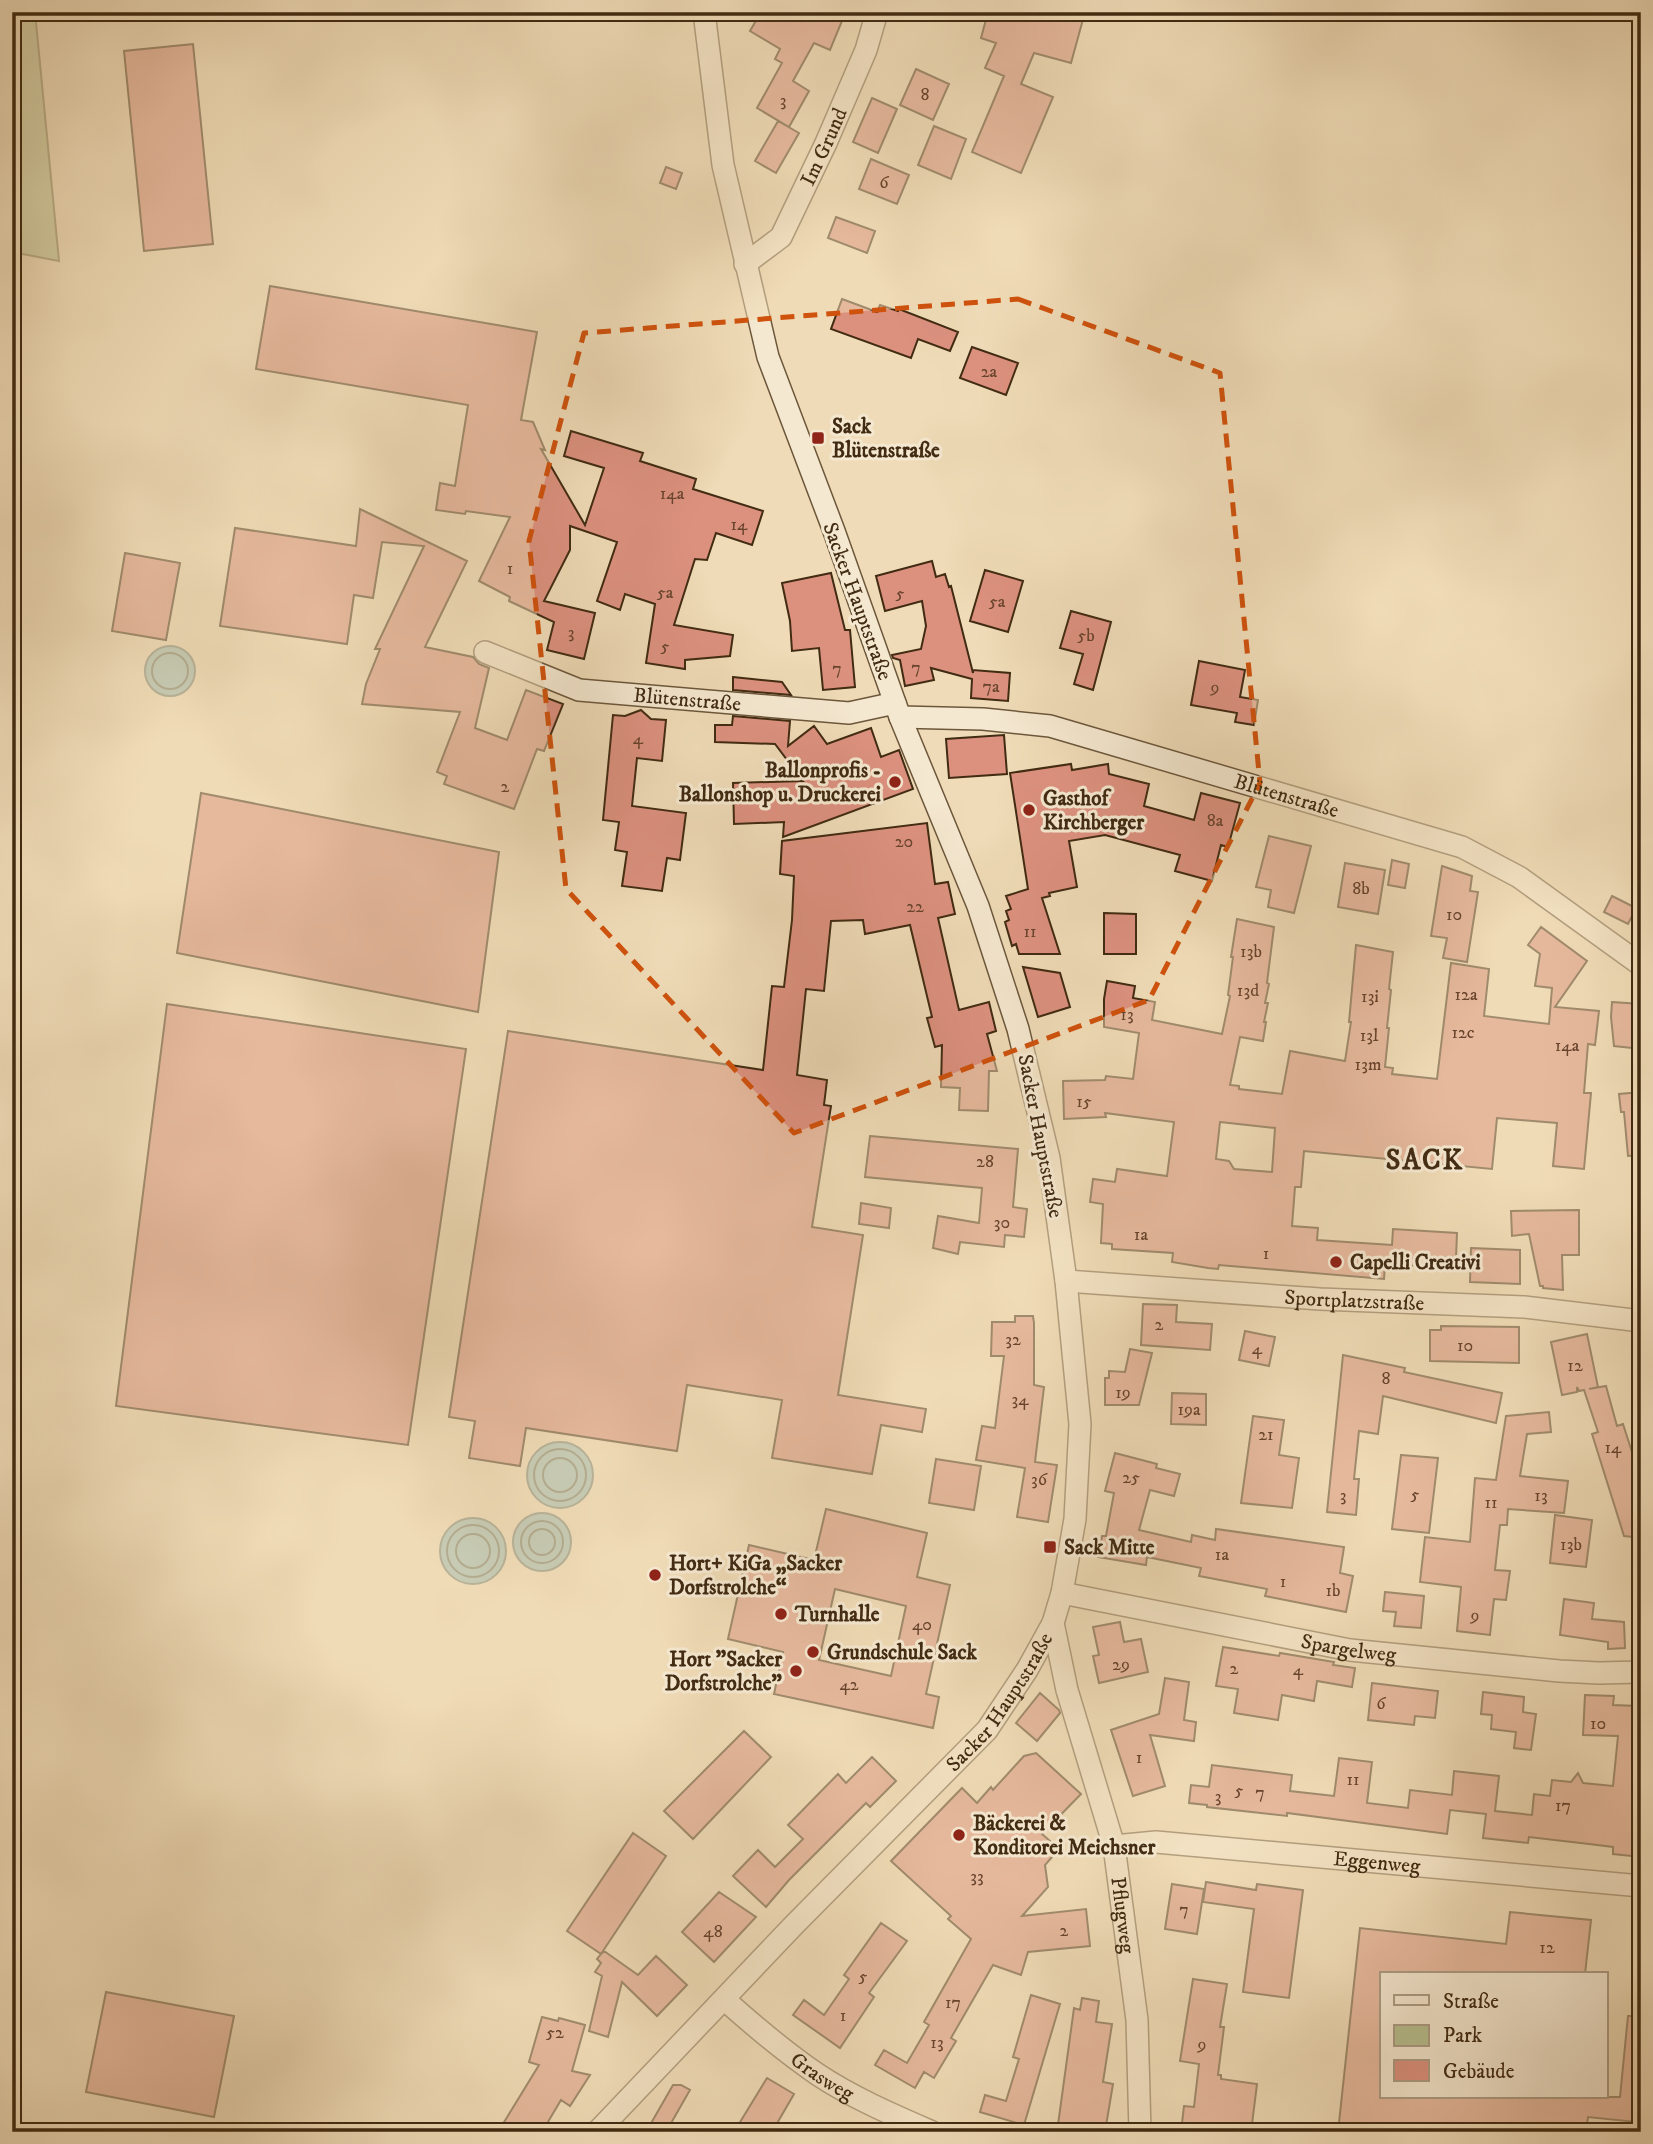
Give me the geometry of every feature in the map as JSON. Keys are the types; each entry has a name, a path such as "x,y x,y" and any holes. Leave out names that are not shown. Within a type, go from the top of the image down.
{"street":[{"name":"Sacker Hauptstraße","path":"597,2132 793,1926 987,1730 1027,1670 1053,1623 1062,1592 1075,1518 1080,1424 1066,1281 1049,1158 1018,1028 978,906 898,710 768,357 723,165 704,12"},
{"name":"Im Grund","path":"745,264 781,237 863,58 877,12"},
{"name":"Blütenstraße","path":"485,652 579,690 849,713 898,710 1050,726 1462,847 1519,877 1641,965"},
{"name":"Sportplatzstraße","path":"1066,1281 1320,1298 1524,1307 1641,1321"},
{"name":"Spargelweg","path":"1062,1592 1350,1650 1546,1670 1641,1672"},
{"name":"Pflugweg","path":"1053,1623 1067,1690 1114,1846 1137,2020 1140,2132"},
{"name":"Eggenweg","path":"1114,1846 1156,1842 1641,1886"},
{"name":"Grasweg","path":"725,2000 816,2073 884,2111 932,2132"}],"highlighted area":[{"path":"1018,299 1220,373 1260,783 1149,1000 794,1133 566,889 529,541 584,333"}],"green space":[{"path":"35,12 59,261 12,252 12,13"}],"water":[{"path":"170,646 188,653 195,671 188,689 170,696 152,689 145,671 152,653"},
{"path":"560,1442 573,1445 583,1452 590,1462 593,1475 590,1488 583,1498 573,1505 560,1508 547,1505 537,1498 530,1488 527,1475 530,1462 537,1452 547,1445"},
{"path":"542,1513 558,1518 566,1526 571,1542 566,1558 558,1566 542,1571 526,1566 518,1558 513,1542 518,1526 526,1518"},
{"path":"473,1518 486,1521 496,1528 503,1538 506,1551 503,1564 496,1574 486,1581 473,1584 460,1581 450,1574 443,1564 440,1551 443,1538 450,1528 460,1521"}],"building":[{"path":"761,12 785,12 801,21 804,12 835,12 844,16 830,50 814,43 793,81 809,91 789,127 757,108 782,63 775,59 780,49 750,31"},
{"path":"988,12 1085,12 1071,63 1034,53 1021,84 1053,97 1021,173 972,152 1004,76 985,68 996,43 981,38"},
{"path":"193,44 213,244 144,251 124,51"},
{"path":"916,69 949,84 933,120 900,105"},
{"path":"872,98 897,109 878,153 853,142"},
{"path":"778,121 799,133 776,173 755,161"},
{"path":"934,126 966,139 951,179 918,165"},
{"path":"871,159 909,175 897,204 859,189"},
{"path":"666,167 682,173 676,189 660,183"},
{"path":"836,217 875,231 867,253 828,238"},
{"path":"270,286 537,332 521,420 533,422 545,450 541,449 585,525 604,468 564,456 571,431 643,453 640,461 696,479 693,489 763,511 752,545 716,533 707,560 695,559 674,625 733,635 730,656 685,660 685,669 646,663 655,604 625,594 620,610 597,601 617,542 570,526 570,550 544,601 595,613 584,659 547,650 554,622 509,601 510,597 479,581 510,517 436,510 440,483 455,486 468,405 256,369"},
{"path":"842,299 877,312 880,305 898,311 899,309 958,332 950,351 918,339 911,358 831,329"},
{"path":"972,347 1018,363 1006,395 960,378"},
{"path":"360,509 467,561 425,647 473,657 479,664 489,668 475,728 507,740 526,690 563,704 544,751 537,749 514,809 444,784 447,776 437,772 460,712 362,704 366,684 380,649 375,649 424,546 382,542 373,598 354,595 347,644 220,626 235,528 356,546"},
{"path":"125,553 180,563 166,640 112,631"},
{"path":"932,561 936,577 945,574 949,587 951,586 973,673 973,670 1010,673 1008,701 971,698 972,679 931,668 934,680 905,686 900,660 892,655 921,649 926,626 922,601 885,611 876,576"},
{"path":"985,570 1023,581 1008,632 970,621"},
{"path":"831,573 845,630 850,630 855,687 823,690 819,648 792,651 790,621 782,583"},
{"path":"1071,611 1111,622 1093,690 1074,684 1083,654 1060,648"},
{"path":"1199,661 1245,670 1240,697 1258,700 1254,725 1235,722 1237,713 1191,705"},
{"path":"733,677 782,682 791,695 733,690"},
{"path":"641,710 651,719 666,720 662,761 637,758 632,806 686,813 680,860 667,858 662,891 622,886 627,852 615,850 619,822 603,820 613,715 625,716"},
{"path":"733,716 790,721 788,746 814,726 827,744 871,728 881,757 899,750 913,789 783,837 784,822 734,824 733,783 803,781 775,744 715,742 715,725 732,725"},
{"path":"1004,735 1007,774 949,778 946,739"},
{"path":"1071,764 1072,770 1108,764 1109,774 1149,784 1144,806 1194,820 1201,793 1240,803 1228,847 1221,845 1212,881 1175,871 1180,855 1105,835 1069,841 1077,887 1049,893 1050,896 1042,898 1060,954 1019,954 1016,944 1012,946 1005,922 1009,920 1006,911 1011,909 1006,896 1028,889 1010,773"},
{"path":"201,793 499,852 478,1012 177,953"},
{"path":"927,823 935,884 948,882 955,914 938,918 959,1010 989,1002 996,1031 987,1034 997,1071 989,1071 988,1111 959,1110 960,1088 941,1087 942,1045 935,1047 927,1018 932,1017 910,925 865,934 863,920 831,921 824,991 806,989 797,1075 827,1080 824,1105 831,1106 812,1227 863,1235 838,1395 926,1409 922,1432 881,1425 872,1474 772,1458 782,1400 687,1385 677,1451 526,1428 520,1466 469,1458 475,1421 449,1417 508,1031 763,1070 772,986 784,987 792,920 794,876 780,874 782,841"},
{"path":"1269,836 1311,846 1294,913 1268,907 1271,890 1256,887"},
{"path":"1392,860 1409,864 1405,888 1388,885"},
{"path":"1345,863 1385,870 1378,914 1338,907"},
{"path":"1442,866 1472,876 1470,891 1478,892 1467,962 1443,958 1447,938 1431,936"},
{"path":"1612,896 1636,908 1628,924 1604,912"},
{"path":"1104,913 1136,914 1136,954 1104,954"},
{"path":"1237,919 1274,927 1263,1041 1240,1037 1230,1085 1239,1086 1239,1089 1282,1094 1290,1051 1345,1061 1351,1022 1356,945 1393,952 1385,1067 1393,1068 1392,1074 1437,1079 1451,963 1489,969 1484,1016 1549,1024 1552,988 1535,986 1540,954 1528,945 1541,927 1587,961 1555,1007 1599,1011 1595,1045 1588,1044 1584,1093 1591,1093 1584,1169 1553,1166 1557,1123 1497,1118 1492,1169 1304,1151 1301,1187 1295,1187 1292,1226 1318,1228 1317,1240 1392,1245 1393,1229 1457,1233 1456,1258 1418,1256 1418,1266 1385,1264 1384,1279 1219,1265 1218,1269 1208,1268 1172,1262 1173,1253 1112,1249 1112,1244 1101,1243 1103,1204 1090,1202 1093,1179 1115,1182 1117,1169 1167,1176 1174,1122 1105,1113 1106,1117 1064,1119 1063,1081 1105,1080 1106,1076 1133,1079 1139,1033 1104,1027 1107,981 1135,986 1133,998 1155,1002 1152,1020 1222,1034 1230,996 1231,957","holes":["1220,1122 1275,1128 1272,1172 1234,1169 1229,1161 1216,1159"]},
{"path":"1023,967 1060,973 1070,1007 1038,1017"},
{"path":"1612,1002 1641,1004 1641,1049 1614,1046"},
{"path":"167,1004 466,1049 408,1445 116,1406"},
{"path":"1641,1092 1641,1155 1628,1156 1624,1112 1621,1112 1619,1094"},
{"path":"870,1136 1018,1149 1013,1207 1027,1209 1024,1237 1005,1235 1004,1247 960,1242 958,1254 933,1248 938,1216 979,1223 982,1188 865,1177"},
{"path":"861,1203 891,1208 889,1228 859,1224"},
{"path":"1579,1210 1579,1255 1562,1255 1563,1290 1543,1288 1540,1286 1529,1234 1512,1236 1511,1211"},
{"path":"1471,1248 1520,1250 1520,1284 1470,1282"},
{"path":"1143,1304 1177,1305 1176,1322 1212,1324 1210,1350 1141,1345"},
{"path":"1015,1316 1033,1316 1034,1385 1044,1387 1035,1462 1057,1465 1048,1522 1017,1517 1025,1468 976,1460 982,1426 995,1428 1004,1356 991,1356 992,1322 1015,1322"},
{"path":"1441,1326 1519,1327 1519,1363 1430,1361 1430,1330 1441,1330"},
{"path":"1245,1331 1275,1337 1269,1366 1239,1360"},
{"path":"1587,1334 1598,1387 1589,1389 1606,1386 1617,1426 1623,1424 1641,1480 1641,1538 1624,1536 1592,1434 1598,1432 1584,1390 1579,1391 1577,1387 1577,1392 1562,1395 1551,1342"},
{"path":"1130,1349 1152,1353 1139,1405 1105,1405 1105,1378 1109,1378 1109,1371 1125,1372"},
{"path":"1343,1355 1405,1368 1404,1372 1502,1393 1496,1423 1383,1396 1378,1434 1359,1431 1354,1479 1359,1479 1356,1515 1327,1512"},
{"path":"1172,1393 1206,1394 1206,1425 1171,1424"},
{"path":"1549,1412 1551,1432 1527,1434 1520,1476 1568,1481 1564,1513 1508,1509 1507,1525 1500,1525 1495,1570 1510,1571 1506,1600 1494,1599 1490,1635 1457,1631 1461,1587 1420,1582 1425,1537 1470,1542 1475,1478 1496,1480 1506,1416"},
{"path":"1253,1416 1284,1420 1279,1455 1299,1458 1292,1508 1241,1503"},
{"path":"1115,1453 1157,1464 1156,1468 1180,1474 1174,1496 1150,1490 1139,1530 1191,1542 1192,1535 1215,1540 1216,1529 1344,1547 1340,1573 1353,1576 1346,1612 1265,1596 1267,1589 1199,1576 1201,1568 1147,1557 1146,1565 1098,1557 1102,1536 1106,1536 1114,1493 1105,1491"},
{"path":"1401,1455 1438,1458 1429,1533 1392,1529"},
{"path":"936,1459 981,1466 974,1510 929,1503"},
{"path":"826,1509 927,1533 917,1577 950,1585 926,1694 939,1697 933,1728 774,1694 783,1652 728,1639 749,1545 814,1560","holes":["835,1589 906,1606 891,1676 819,1660"]},
{"path":"1555,1515 1592,1520 1586,1567 1550,1563"},
{"path":"1385,1592 1424,1596 1421,1628 1394,1626 1396,1612 1383,1611"},
{"path":"1564,1599 1594,1603 1592,1619 1624,1622 1625,1648 1608,1649 1608,1642 1560,1635"},
{"path":"1120,1622 1124,1642 1141,1639 1148,1672 1099,1683 1093,1656 1099,1655 1093,1627"},
{"path":"1223,1647 1279,1656 1280,1653 1355,1668 1352,1687 1317,1681 1314,1701 1282,1695 1278,1720 1234,1713 1238,1689 1216,1686"},
{"path":"1165,1678 1189,1682 1184,1720 1196,1722 1194,1741 1150,1735 1165,1786 1133,1796 1111,1730 1159,1714"},
{"path":"1372,1683 1438,1691 1435,1718 1415,1716 1414,1725 1368,1720"},
{"path":"1483,1692 1524,1697 1523,1712 1536,1714 1531,1750 1514,1748 1516,1732 1491,1729 1492,1715 1481,1714"},
{"path":"1040,1693 1060,1713 1037,1741 1016,1723"},
{"path":"1585,1695 1614,1696 1613,1705 1638,1706 1634,1806 1641,1807 1641,1857 1613,1854 1613,1847 1589,1844 1529,1837 1528,1843 1483,1838 1486,1814 1450,1810 1447,1834 1189,1803 1191,1785 1209,1787 1212,1765 1292,1775 1290,1791 1334,1796 1339,1758 1372,1762 1367,1803 1408,1808 1410,1790 1452,1795 1454,1771 1499,1776 1495,1811 1532,1815 1534,1794 1550,1796 1552,1780 1571,1782 1578,1773 1583,1783 1613,1786 1618,1736 1583,1735"},
{"path":"744,1731 771,1757 693,1839 664,1811"},
{"path":"1036,1753 1081,1794 1042,1834 1059,1849 1045,1865 1048,1887 1022,1916 1086,1909 1090,1946 1028,1952 1021,1975 993,1965 951,2038 956,2041 934,2078 924,2072 915,2088 875,2065 884,2050 907,2063 929,2025 924,2022 971,1939 948,1919 951,1916 891,1861 962,1788 977,1803 991,1787 993,1790 1024,1756"},
{"path":"872,1757 896,1781 870,1807 866,1803 789,1880 766,1907 733,1876 758,1850 775,1867 803,1839 788,1825 838,1774 846,1783"},
{"path":"633,1833 666,1856 601,1954 567,1931"},
{"path":"1206,1882 1256,1890 1257,1884 1303,1890 1289,1998 1243,1992 1254,1909 1203,1902"},
{"path":"1172,1884 1204,1889 1197,1934 1165,1929"},
{"path":"719,1892 756,1917 714,1962 682,1932"},
{"path":"1510,1912 1591,1920 1585,1972 1380,1972 1380,2098 1620,2097 1628,2016 1641,2016 1641,2072 1636,2122 1588,2117 1586,2132 1338,2132 1360,1928 1506,1944"},
{"path":"881,1923 907,1941 869,1993 874,1997 840,2048 793,2015 804,2000 824,2015 849,1979 844,1975"},
{"path":"604,1951 638,1975 656,1956 687,1985 657,2016 622,1982 608,2037 589,2031 602,1976 595,1972 601,1963 597,1959"},
{"path":"1193,1979 1227,1984 1220,2027 1224,2027 1218,2075 1221,2075 1221,2079 1257,2084 1251,2132 1181,2132 1184,2106 1194,2107 1199,2064 1180,2061"},
{"path":"106,1992 234,2016 214,2117 86,2092"},
{"path":"1031,1995 1060,2004 1024,2125 980,2112 985,2095 1006,2101 1019,2059 1013,2057"},
{"path":"1082,1998 1099,2001 1096,2022 1112,2024 1103,2082 1113,2084 1105,2132 1057,2132 1074,2008 1080,2010"},
{"path":"542,2017 558,2021 559,2018 585,2025 572,2071 590,2075 570,2106 561,2100 542,2132 498,2132 539,2065 529,2062"},
{"path":"767,2078 794,2094 772,2132 734,2132"},
{"path":"673,2085 681,2085 690,2090 666,2132 646,2132"}],"place":[{"name":"Sack Blütenstraße","path":"818,438"},
{"name":"Ballonprofis - Ballonshop u. Druckerei","path":"895,782"},
{"name":"Gasthof Kirchberger","path":"1029,810"},
{"name":"Capelli Creativi","path":"1336,1262"},
{"name":"Sack Mitte","path":"1050,1547"},
{"name":"Hort+ KiGa „Sacker Dorfstrolche“","path":"655,1575"},
{"name":"Turnhalle","path":"781,1614"},
{"name":"Grundschule Sack","path":"813,1652"},
{"name":"Hort \"Sacker Dorfstrolche\"","path":"796,1671"},
{"name":"Bäckerei & Konditorei Meichsner","path":"959,1835"}],"district":[{"name":"SACK","path":"1425,1159"}]}
